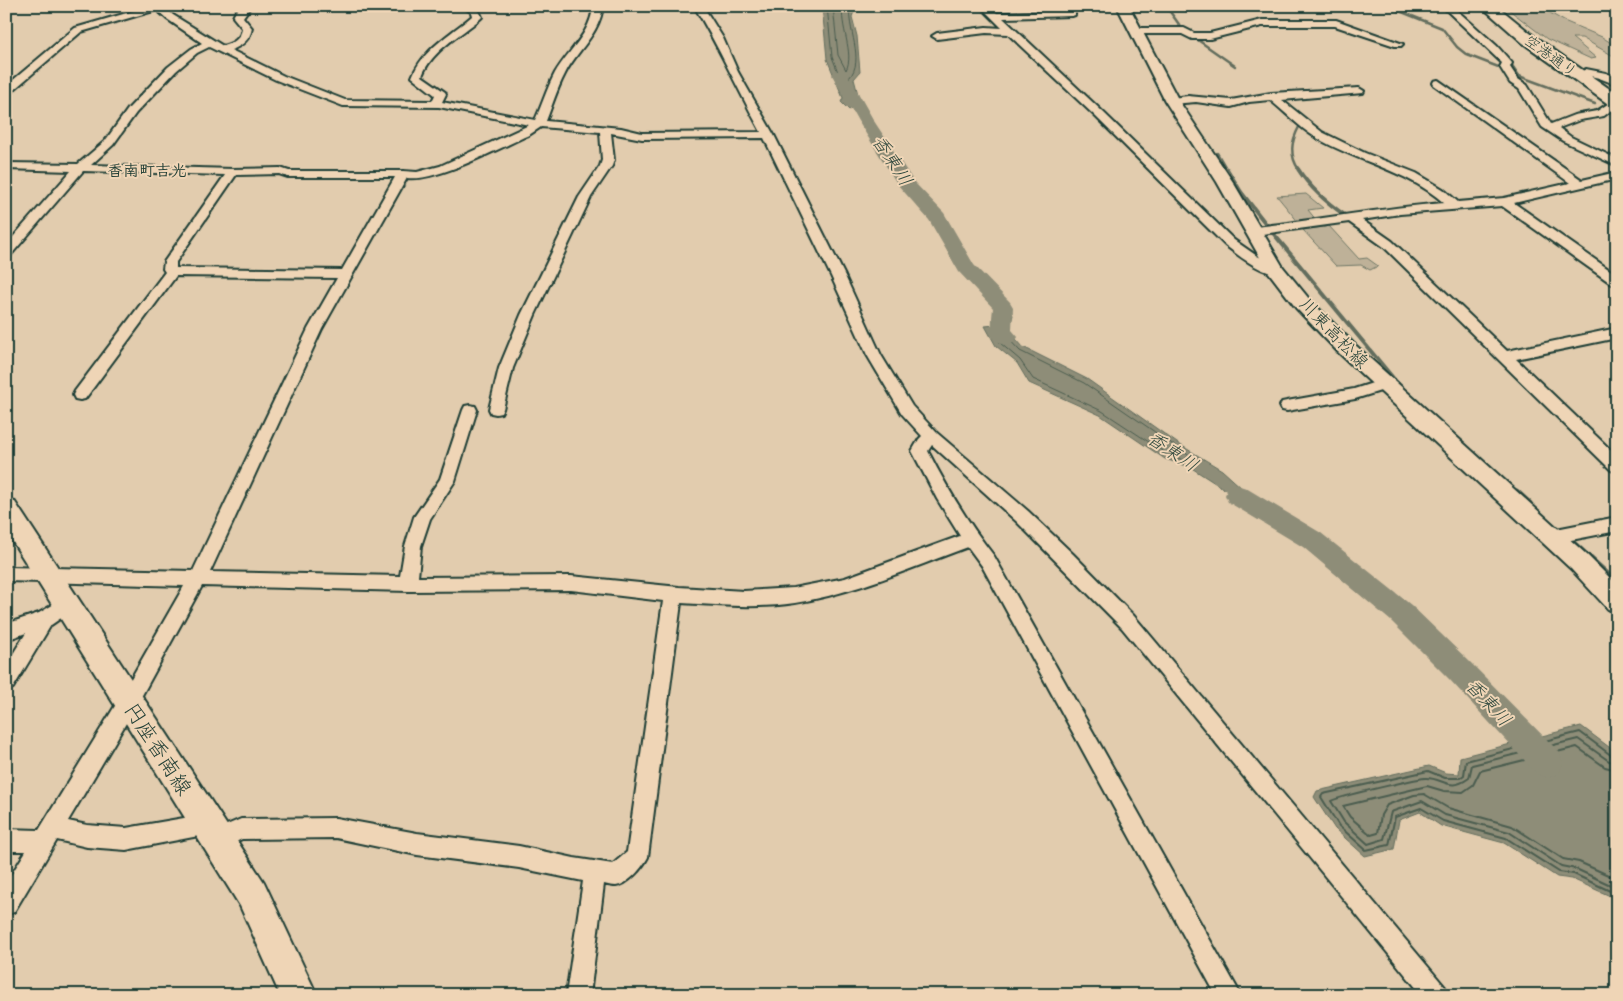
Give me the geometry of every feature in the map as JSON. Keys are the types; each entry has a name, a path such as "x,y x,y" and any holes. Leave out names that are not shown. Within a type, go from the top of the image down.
{"highway":[{"name":"空港通り","path":"1488,6 1530,40 1617,99"},
{"name":"空港通り","path":"1500,6 1541,40 1586,72 1617,99"}],"main road":[{"name":"川東高松線","path":"1123,6 1172,101 1254,231 1276,270 1303,304 1346,348 1579,562 1617,602"},
{"name":"円座香南線","path":"6,509 49,574 57,611 128,702 252,894 291,974 298,995"}],"street":[{"path":"222,50 240,42 245,37 247,28 238,16 247,6"},
{"path":"436,104 441,94 420,80 417,77 418,72 430,56 477,17 475,11 466,6"},
{"path":"6,166 232,172 280,171 288,174 403,174 417,176 444,168 525,133 539,124 560,74 591,30 597,18 598,6"},
{"path":"698,6 718,38 733,72 768,135 838,276 874,355 907,410 932,437 1035,528 1128,622 1437,995"},
{"path":"984,6 1099,114 1230,243 1252,260 1276,270"},
{"path":"1446,6 1465,25 1495,48 1507,63 1505,67 1514,81 1523,88 1546,125 1567,139 1617,163"},
{"path":"6,91 78,30 158,7 222,50 280,78 344,103 436,104 539,124 621,132 642,136 768,135"},
{"path":"995,16 1072,13"},
{"path":"1135,31 1184,31 1192,36 1210,36 1262,23 1336,23 1398,44"},
{"path":"937,36 986,30 1011,31"},
{"path":"6,253 76,172 108,143 132,111 176,64 209,43"},
{"path":"1586,72 1602,75 1617,82"},
{"path":"1438,83 1580,184"},
{"path":"1172,101 1189,99 1229,105 1238,104 1247,99 1272,96 1359,91"},
{"path":"1272,96 1318,134 1361,155 1412,175 1439,192 1455,206"},
{"path":"1550,128 1578,117 1600,114 1617,99"},
{"path":"496,409 506,368 528,315 585,198 606,166 608,160 605,131"},
{"path":"172,272 169,269 170,262 232,172"},
{"path":"6,904 128,702 198,578 315,329 403,174"},
{"path":"1254,231 1307,225 1400,210 1504,202 1617,175"},
{"path":"1504,202 1617,280"},
{"path":"1351,218 1388,244 1617,466"},
{"path":"172,272 347,274"},
{"path":"80,395 172,272"},
{"path":"1503,357 1617,334"},
{"path":"1287,406 1355,394 1385,384"},
{"path":"408,584 413,546 422,517 447,481 470,410"},
{"path":"932,437 924,443 920,452 940,492 970,539 988,561 1229,995"},
{"path":"1551,537 1617,524"},
{"path":"6,574 408,584 571,584 744,600 793,596 846,585 970,539"},
{"path":"6,840 47,835 126,839 241,829 336,828 417,844 519,857 617,875 637,857 674,595"},
{"path":"6,632 57,611"},
{"path":"6,682 57,611"},
{"path":"578,995 595,872"}],"shaded area":[{"path":"1504,6 1538,6 1564,21 1602,37 1617,47 1617,58 1582,38 1572,38 1596,58 1591,59 1547,39"},
{"path":"1306,194 1323,208 1308,210 1317,221 1299,223 1277,196"},
{"path":"1329,226 1359,259 1367,258 1378,266 1370,270 1361,265 1336,266 1303,230"}],"water":[{"path":"822,6 856,6 852,17 857,36 860,72 854,79 860,102 849,110 841,102 843,98 827,59"},
{"path":"1008,306 1013,315 1009,331 1023,347 1087,379 1177,443 1222,470 1274,517 1249,505 1190,467 1165,459 1100,415 1029,383 1017,363 996,346 985,326 995,325 1001,321 999,308"},
{"path":"1581,726 1617,753 1617,905 1608,895 1572,879 1557,877 1504,843 1441,826 1420,812 1399,820 1394,849 1365,856 1335,829 1314,797 1317,791 1429,766 1446,773 1459,774 1460,757"}],"waterway":[{"path":"1166,6 1183,30"},
{"path":"1387,6 1442,28 1457,47 1467,55 1501,68"},
{"path":"1195,38 1235,66"},
{"path":"1509,61 1519,76"},
{"name":"香東川","path":"840,75 866,121 907,185 937,217 966,268 1003,307 1001,332 1007,337"},
{"path":"1519,76 1595,104"},
{"path":"1519,76 1526,86"},
{"path":"1611,110 1617,111"},
{"path":"1299,127 1294,138 1292,154 1299,170"},
{"path":"1217,153 1227,170"},
{"path":"1227,169 1241,192 1273,233 1398,384"},
{"path":"1298,169 1319,195 1346,216 1349,216"},
{"path":"1517,491 1530,503"},
{"name":"香東川","path":"1237,495 1312,540 1401,613 1460,671 1548,763"},
{"path":"1571,540 1617,582"}],"district":[{"name":"香南町吉光","path":"147,170"}]}
